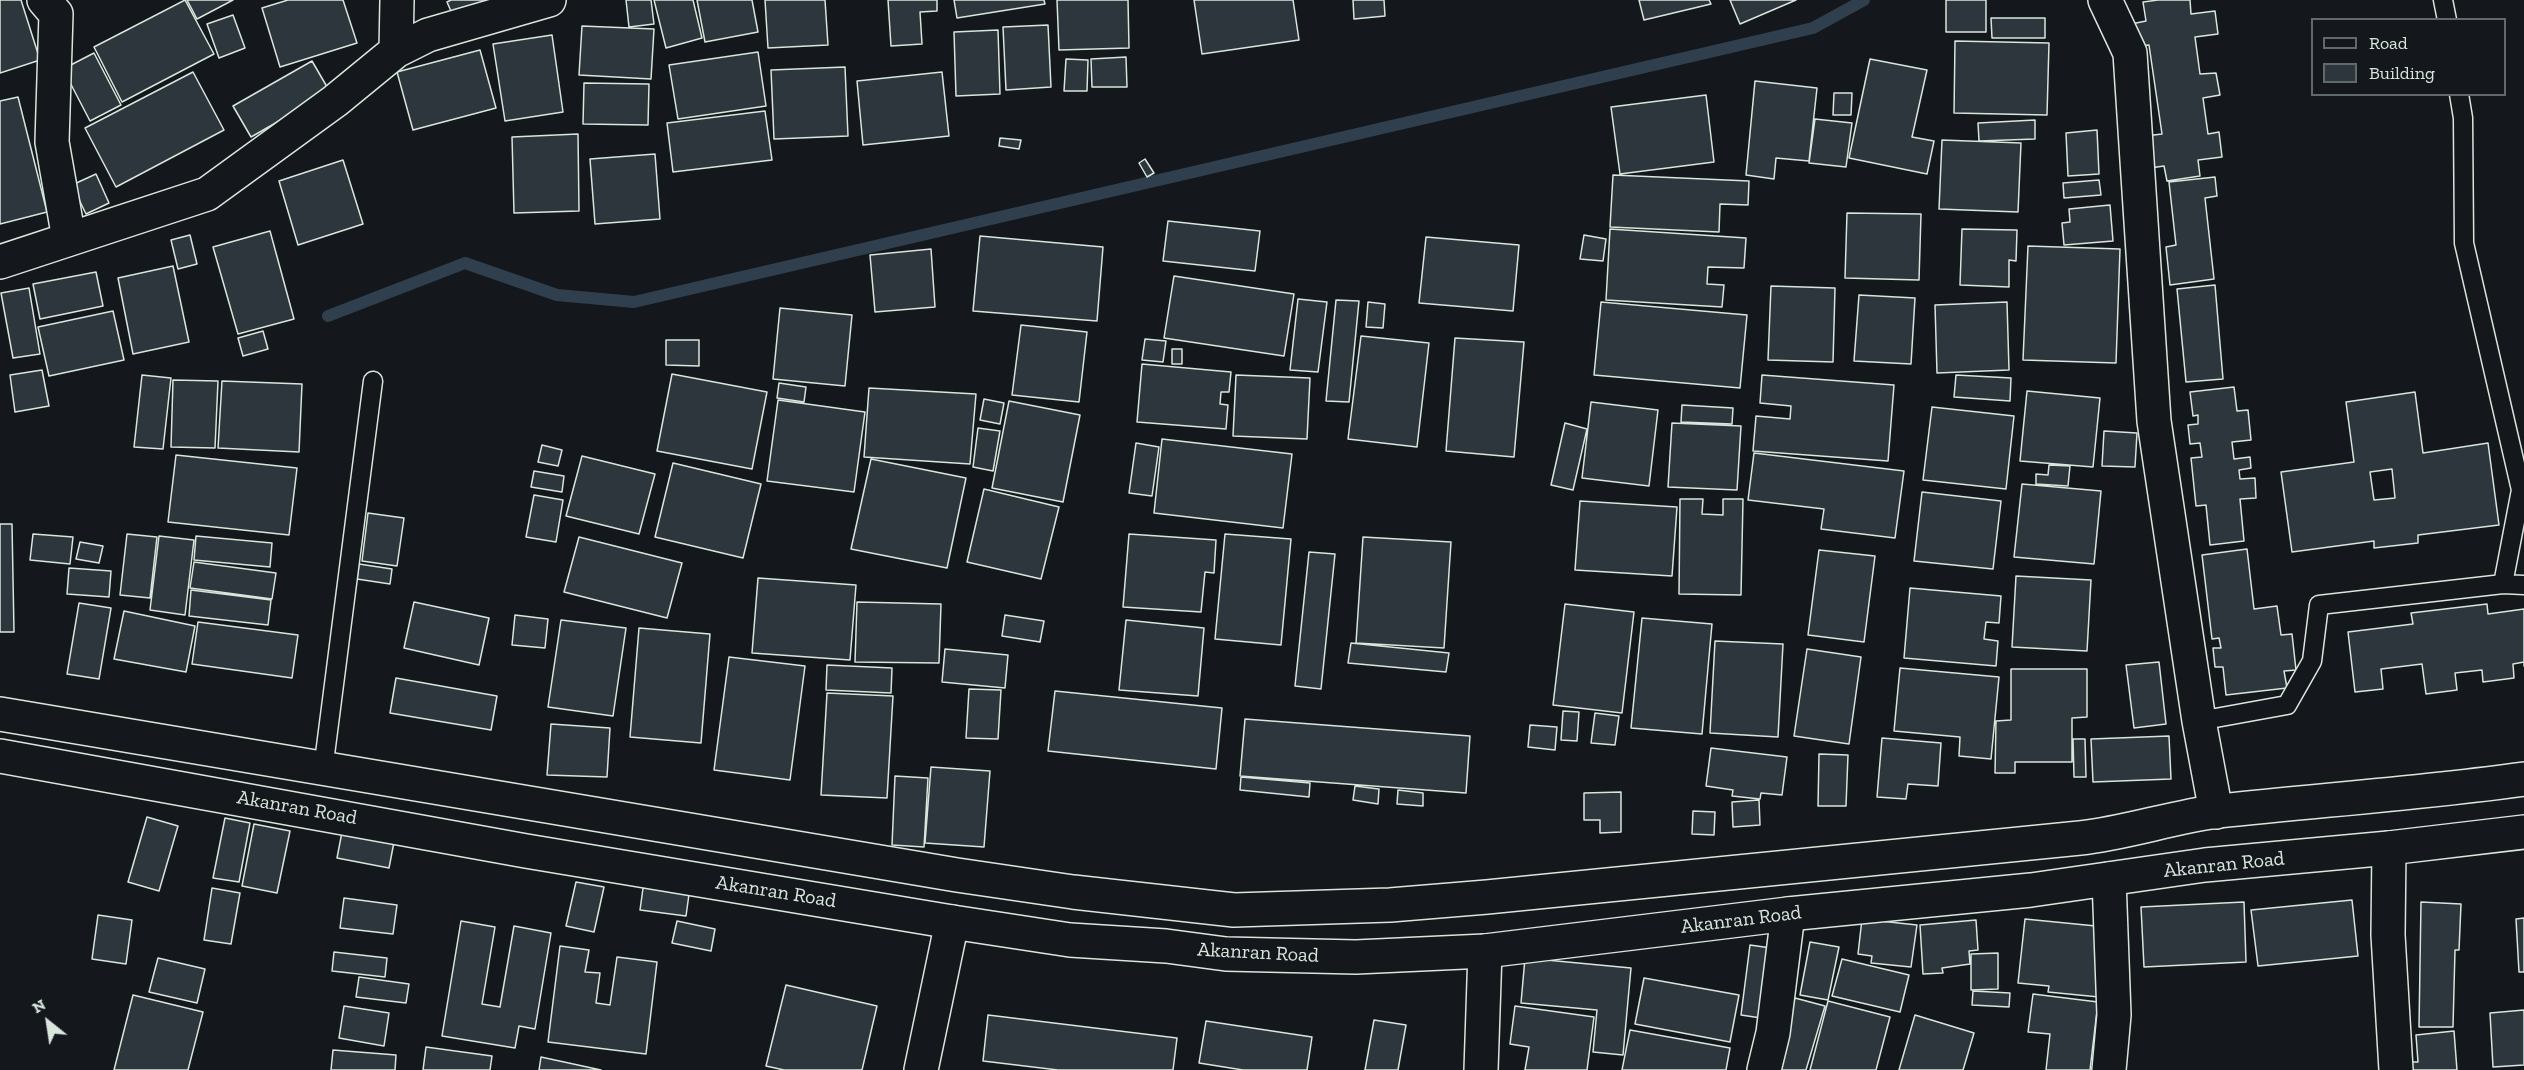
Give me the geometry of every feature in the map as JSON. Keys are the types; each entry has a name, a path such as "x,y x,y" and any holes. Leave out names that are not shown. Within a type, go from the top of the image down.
{"main road":[{"path":"44,0 56,14 52,142 69,239"},
{"path":"396,51 397,0"},
{"path":"0,262 207,194 336,101 396,51 428,35 549,0"},
{"path":"2105,0 2130,53 2154,421 2199,720 2216,812"},
{"path":"0,714 322,770 980,878 1073,892 1234,910 1390,905 1487,897 2110,835 2216,812 2407,795 2524,780"},
{"name":"Akanran Road","path":"0,756 607,864 952,921 1070,940 1166,946 1226,954 1356,957 1485,951 1788,914 2031,890 2205,865 2390,848 2524,832"},
{"path":"607,864 619,817"},
{"path":"2390,848 2388,934 2396,1070"},
{"path":"2109,879 2114,1015 2109,1070"},
{"path":"1764,1070 1773,1033 1788,914"},
{"path":"921,1070 952,921"},
{"path":"1481,1070 1485,951"}],"lane":[{"path":"2444,0 2447,18"},
{"path":"2459,96 2463,118 2464,243 2521,490 2503,584"},
{"path":"322,770 373,381"},
{"path":"2199,720 2287,705 2312,661 2319,605 2503,584 2524,585"}],"building":[{"path":"0,0 21,0 40,60 0,73"},
{"path":"185,0 214,54 122,102 94,47"},
{"path":"187,0 233,0 197,19"},
{"path":"288,0 343,0 357,43 280,67 262,8"},
{"path":"451,0 512,0 457,25 447,2"},
{"path":"626,0 651,0 654,24 629,27"},
{"path":"654,0 693,0 702,38 666,48"},
{"path":"697,0 752,0 758,32 705,42"},
{"path":"765,0 825,0 828,45 768,48"},
{"path":"888,0 937,0 937,11 920,12 922,44 891,46"},
{"path":"954,0 1044,0 1045,4 957,18"},
{"path":"1057,0 1128,0 1129,48 1059,50"},
{"path":"1194,0 1293,0 1299,40 1202,54"},
{"path":"1353,0 1384,0 1385,16 1354,19"},
{"path":"1639,0 1709,0 1711,4 1644,20"},
{"path":"1730,0 1796,0 1740,24"},
{"path":"1946,0 1986,0 1986,32 1946,32"},
{"path":"2190,0 2191,14 2215,11 2218,34 2195,37 2200,74 2216,73 2220,95 2203,98 2208,134 2219,132 2222,157 2198,160 2200,176 2167,181 2164,166 2150,168 2145,136 2162,134 2149,45 2134,47 2131,24 2146,21 2143,2"},
{"path":"233,15 245,48 219,58 207,24"},
{"path":"1991,18 2045,18 2045,38 1992,38"},
{"path":"1048,25 1051,87 1006,90 1003,27"},
{"path":"582,26 654,29 651,79 579,75"},
{"path":"998,30 1000,94 956,96 954,32"},
{"path":"552,35 563,112 505,121 493,44"},
{"path":"1955,41 2049,43 2047,115 1954,113"},
{"path":"480,50 496,108 413,130 397,72"},
{"path":"758,52 766,106 678,119 669,65"},
{"path":"94,53 121,105 90,121 63,69"},
{"path":"1126,57 1127,87 1092,87 1091,59"},
{"path":"1066,59 1088,60 1087,91 1064,91"},
{"path":"1870,59 1927,70 1912,137 1934,141 1927,174 1849,158"},
{"path":"312,61 330,92 251,137 233,106"},
{"path":"845,67 848,136 774,139 771,70"},
{"path":"193,72 224,130 116,187 85,128"},
{"path":"942,72 949,136 863,145 857,81"},
{"path":"1755,81 1817,88 1809,161 1776,158 1774,179 1746,175"},
{"path":"584,83 649,84 648,125 583,124"},
{"path":"1834,93 1852,93 1851,115 1833,115"},
{"path":"1706,95 1714,162 1620,174 1611,107"},
{"path":"18,97 47,212 0,224 0,101"},
{"path":"765,111 772,160 673,172 667,123"},
{"path":"1815,119 1852,123 1846,167 1809,163"},
{"path":"2035,120 2035,139 1979,141 1978,123"},
{"path":"2097,130 2099,174 2068,176 2066,133"},
{"path":"578,134 579,211 514,213 512,137"},
{"path":"1000,138 1021,140 1019,149 999,146"},
{"path":"1942,140 2021,143 2018,212 1939,209"},
{"path":"655,154 660,219 595,224 590,159"},
{"path":"1145,159 1154,173 1147,177 1139,163"},
{"path":"343,160 363,224 298,245 279,181"},
{"path":"96,174 109,203 86,214 72,185"},
{"path":"1613,175 1749,181 1748,205 1720,204 1719,232 1610,227"},
{"path":"2215,177 2217,196 2205,198 2214,279 2170,285 2166,247 2176,245 2169,182"},
{"path":"2099,180 2101,195 2064,198 2063,183"},
{"path":"2110,205 2113,241 2064,245 2062,223 2070,222 2069,209"},
{"path":"1847,213 1921,214 1919,280 1845,278"},
{"path":"1168,221 1260,231 1255,271 1163,261"},
{"path":"1610,229 1746,238 1744,268 1708,267 1707,284 1724,285 1722,307 1606,300"},
{"path":"1962,229 2017,230 2016,261 2009,260 2009,287 1960,285"},
{"path":"270,231 294,319 238,334 213,247"},
{"path":"190,235 197,264 178,269 171,240"},
{"path":"1584,235 1606,239 1603,261 1580,259"},
{"path":"980,236 1103,247 1097,321 973,311"},
{"path":"1426,237 1519,245 1513,311 1419,303"},
{"path":"2028,246 2120,249 2116,363 2023,360"},
{"path":"931,249 935,307 875,312 870,255"},
{"path":"173,266 189,342 133,354 118,278"},
{"path":"96,272 103,306 40,319 33,284"},
{"path":"1174,276 1294,294 1284,356 1164,338"},
{"path":"2215,285 2223,379 2186,382 2177,289"},
{"path":"1771,286 1835,288 1833,362 1768,360"},
{"path":"29,288 40,354 13,358 1,293"},
{"path":"1859,295 1915,298 1911,364 1854,361"},
{"path":"1298,299 1327,302 1318,372 1290,370"},
{"path":"1336,300 1359,301 1349,402 1326,401"},
{"path":"1368,302 1385,304 1383,328 1366,327"},
{"path":"1601,302 1747,315 1740,388 1594,375"},
{"path":"2007,302 2009,370 1937,373 1935,305"},
{"path":"780,308 852,315 845,386 773,379"},
{"path":"113,311 124,360 49,376 38,327"},
{"path":"1021,325 1087,332 1079,402 1012,395"},
{"path":"263,331 268,349 243,356 238,338"},
{"path":"1361,336 1429,343 1417,447 1348,439"},
{"path":"1455,338 1524,342 1514,457 1446,451"},
{"path":"1145,339 1166,341 1163,362 1142,360"},
{"path":"666,340 699,340 699,366 666,365"},
{"path":"1172,349 1182,349 1182,364 1172,364"},
{"path":"1142,364 1231,372 1229,392 1221,392 1220,404 1228,405 1226,429 1137,422"},
{"path":"42,370 49,406 15,412 10,375"},
{"path":"672,374 767,392 752,469 657,451"},
{"path":"142,375 171,378 163,449 134,447"},
{"path":"1236,375 1310,378 1307,439 1233,436"},
{"path":"1762,375 1894,385 1888,461 1753,451 1756,416 1790,419 1791,406 1760,403"},
{"path":"1956,375 2011,378 2010,401 1954,397"},
{"path":"173,380 218,381 215,448 171,447"},
{"path":"222,381 302,384 299,452 218,448"},
{"path":"779,383 806,387 804,402 777,398"},
{"path":"2234,387 2237,411 2248,410 2251,440 2232,442 2234,459 2250,457 2251,468 2239,470 2240,479 2255,478 2256,498 2240,499 2244,541 2210,545 2206,505 2196,506 2191,458 2202,457 2200,443 2190,444 2188,425 2198,424 2198,415 2193,416 2190,392"},
{"path":"869,388 976,394 970,464 864,457"},
{"path":"2027,391 2100,398 2093,467 2020,461"},
{"path":"2415,392 2423,453 2488,443 2499,525 2418,535 2418,543 2374,548 2374,541 2292,552 2281,472 2354,462 2346,402","holes":["2392,469 2395,498 2374,500 2370,472"]},
{"path":"984,399 1004,403 1000,424 980,420"},
{"path":"778,400 865,412 854,492 767,481"},
{"path":"1009,401 1080,415 1063,502 992,488"},
{"path":"1591,402 1658,410 1649,486 1582,478"},
{"path":"1682,405 1733,408 1732,424 1681,422"},
{"path":"1932,407 2014,416 2006,489 1923,480"},
{"path":"1565,423 1587,429 1573,490 1551,485"},
{"path":"1672,423 1741,426 1737,490 1668,487"},
{"path":"978,428 1000,431 993,471 973,467"},
{"path":"2104,431 2137,433 2135,467 2102,466"},
{"path":"1162,439 1292,454 1283,528 1154,513"},
{"path":"1136,443 1159,447 1152,496 1129,493"},
{"path":"542,445 562,450 558,466 538,462"},
{"path":"1754,453 1904,471 1895,538 1821,529 1824,509 1748,500"},
{"path":"176,455 297,468 289,535 168,522"},
{"path":"582,456 655,474 639,534 566,516"},
{"path":"871,459 966,478 947,568 851,549"},
{"path":"673,463 761,484 743,558 655,537"},
{"path":"2049,465 2070,466 2068,486 2036,484 2036,474 2048,475"},
{"path":"534,471 564,476 562,492 531,487"},
{"path":"2022,484 2101,491 2094,564 2014,557"},
{"path":"984,489 1059,507 1041,579 967,562"},
{"path":"1922,492 2001,501 1993,569 1914,561"},
{"path":"534,495 563,500 556,542 526,537"},
{"path":"1680,499 1703,499 1702,514 1723,515 1723,499 1743,499 1741,595 1679,594"},
{"path":"1580,501 1677,507 1672,576 1575,570"},
{"path":"368,513 404,518 397,566 362,561"},
{"path":"0,524 12,524 14,632 0,632"},
{"path":"33,534 73,537 70,564 30,560"},
{"path":"127,534 157,537 150,598 120,595"},
{"path":"1129,534 1216,540 1214,573 1205,572 1201,612 1123,607"},
{"path":"1225,534 1291,539 1281,645 1215,639"},
{"path":"159,536 194,540 185,615 150,610"},
{"path":"196,536 272,543 270,567 194,560"},
{"path":"579,537 682,563 667,618 564,592"},
{"path":"1363,537 1451,542 1444,648 1356,643"},
{"path":"80,542 103,546 99,563 76,559"},
{"path":"2247,549 2254,609 2277,606 2281,635 2292,634 2296,670 2284,671 2287,688 2226,695 2223,667 2215,667 2213,648 2221,648 2219,638 2212,639 2202,555"},
{"path":"1819,550 1875,556 1864,642 1808,635"},
{"path":"1309,552 1335,554 1321,689 1295,686"},
{"path":"194,562 276,573 272,599 190,588"},
{"path":"359,564 392,569 390,584 357,579"},
{"path":"69,568 111,571 109,597 67,594"},
{"path":"2016,576 2091,580 2087,651 2012,647"},
{"path":"758,578 856,585 850,660 752,653"},
{"path":"1910,588 2001,596 1999,623 1986,622 1984,639 1998,641 1996,666 1904,658"},
{"path":"191,590 271,600 268,625 189,616"},
{"path":"414,602 489,618 479,665 404,648"},
{"path":"857,602 941,604 939,663 855,662"},
{"path":"79,603 111,608 99,679 67,674"},
{"path":"1565,604 1634,612 1622,713 1553,705"},
{"path":"2487,604 2488,614 2524,609 2524,662 2513,664 2514,678 2483,682 2482,670 2455,673 2457,690 2426,694 2422,664 2381,669 2383,689 2355,692 2348,632 2413,624 2411,613"},
{"path":"124,611 195,626 186,672 114,659"},
{"path":"515,615 548,619 545,648 512,645"},
{"path":"1005,615 1044,621 1040,642 1002,636"},
{"path":"1642,618 1712,624 1702,734 1631,728"},
{"path":"561,620 626,628 613,716 548,707"},
{"path":"1126,620 1204,628 1198,696 1119,690"},
{"path":"198,622 298,635 292,678 192,664"},
{"path":"639,628 710,634 701,743 630,737"},
{"path":"1715,641 1783,644 1778,737 1710,733"},
{"path":"1351,643 1449,653 1446,672 1348,663"},
{"path":"945,649 1008,655 1005,688 942,682"},
{"path":"1807,649 1861,657 1849,744 1794,736"},
{"path":"729,657 805,666 790,780 714,770"},
{"path":"2159,662 2166,724 2134,728 2126,665"},
{"path":"827,665 892,668 891,693 826,690"},
{"path":"1900,668 1999,677 1991,759 1959,756 1960,737 1894,731"},
{"path":"2011,669 2087,669 2087,717 2072,718 2072,762 2015,762 2015,773 1995,773 1996,721 2011,720"},
{"path":"396,678 497,696 491,730 390,713"},
{"path":"969,689 1001,690 998,739 966,738"},
{"path":"1055,691 1222,708 1216,769 1048,751"},
{"path":"827,693 893,696 887,798 821,795"},
{"path":"1563,711 1579,712 1577,741 1561,740"},
{"path":"1595,713 1619,716 1615,745 1591,743"},
{"path":"1245,719 1470,736 1466,793 1240,776"},
{"path":"551,724 610,728 607,777 547,775"},
{"path":"1530,725 1557,727 1555,750 1528,747"},
{"path":"2169,736 2171,779 2093,782 2091,739"},
{"path":"1882,738 1941,743 1938,786 1908,784 1906,799 1877,797"},
{"path":"2073,739 2085,739 2086,777 2074,777"},
{"path":"1711,748 1787,757 1782,795 1761,793 1760,799 1732,796 1733,790 1706,786"},
{"path":"1819,754 1848,755 1846,806 1818,806"},
{"path":"931,767 990,771 984,847 925,843"},
{"path":"895,776 928,778 924,847 892,845"},
{"path":"1241,777 1310,783 1309,797 1240,790"},
{"path":"1355,786 1379,789 1378,804 1353,800"},
{"path":"1398,790 1423,793 1423,806 1397,804"},
{"path":"1621,792 1621,832 1600,833 1600,820 1584,820 1584,793"},
{"path":"1759,800 1760,825 1733,827 1732,802"},
{"path":"1693,811 1715,812 1714,835 1692,834"},
{"path":"147,817 178,826 159,891 128,882"},
{"path":"225,818 250,823 239,882 213,878"},
{"path":"254,824 290,831 277,893 242,886"},
{"path":"342,832 394,842 389,868 337,858"},
{"path":"644,881 690,887 686,916 640,910"},
{"path":"576,882 604,887 594,932 566,926"},
{"path":"212,888 240,893 231,944 204,940"},
{"path":"344,898 397,905 393,934 340,928"},
{"path":"2352,900 2358,956 2258,966 2251,910"},
{"path":"2244,902 2246,962 2144,967 2141,907"},
{"path":"2421,902 2461,904 2459,950 2455,950 2453,1027 2419,1027"},
{"path":"98,915 132,920 126,964 92,959"},
{"path":"2524,918 2524,972 2519,972 2516,919"},
{"path":"1862,919 1917,925 1911,967 1871,963 1872,956 1858,954"},
{"path":"2025,919 2106,927 2099,997 2048,992 2049,986 2018,983"},
{"path":"1976,920 1978,950 1969,951 1970,964 1942,968 1943,973 1923,974 1920,925"},
{"path":"461,921 495,927 482,1004 500,1007 514,926 551,933 535,1029 519,1026 515,1048 442,1036"},
{"path":"677,921 715,929 711,951 672,943"},
{"path":"1810,942 1839,947 1828,1000 1800,995"},
{"path":"1750,945 1771,948 1761,1018 1741,1015"},
{"path":"560,946 589,950 585,972 600,973 596,1003 610,1005 617,957 657,962 646,1054 548,1042"},
{"path":"334,952 387,958 385,977 332,971"},
{"path":"1998,953 1998,989 1971,990 1971,954"},
{"path":"158,958 205,969 197,1003 149,992"},
{"path":"1525,958 1631,968 1623,1055 1593,1052 1597,1010 1521,1003"},
{"path":"1842,959 1909,975 1900,1012 1832,996"},
{"path":"359,977 409,984 406,1003 356,997"},
{"path":"1644,978 1739,995 1730,1042 1635,1024"},
{"path":"786,985 877,1006 862,1070 784,1070 766,1066"},
{"path":"1973,991 2010,993 2009,1007 1972,1005"},
{"path":"2033,994 2098,1002 2090,1070 2046,1070 2050,1034 2028,1032"},
{"path":"133,995 203,1012 188,1070 114,1070"},
{"path":"1795,998 1825,1006 1806,1070 1774,1070"},
{"path":"1828,1001 1890,1017 1876,1070 1810,1070"},
{"path":"344,1006 389,1013 384,1046 339,1038"},
{"path":"1515,1006 1594,1017 1587,1070 1525,1070 1529,1047 1510,1044"},
{"path":"2524,1010 2524,1065 2493,1067 2490,1013"},
{"path":"988,1015 1177,1038 1173,1070 1058,1070 983,1061"},
{"path":"1915,1015 1974,1033 1963,1070 1899,1070"},
{"path":"1374,1020 1406,1025 1398,1070 1365,1070"},
{"path":"1206,1021 1312,1037 1307,1070 1243,1070 1199,1063"},
{"path":"1630,1030 1730,1048 1726,1070 1622,1070"},
{"path":"2454,1031 2457,1070 2411,1070 2411,1062 2418,1062 2416,1035"},
{"path":"426,1047 492,1056 490,1070 423,1070"},
{"path":"333,1050 396,1055 395,1070 331,1070"},
{"path":"541,1057 601,1070 539,1070"}],"waterway":[{"path":"328,316 465,263 557,295 634,302 1813,28 1864,0"}]}
